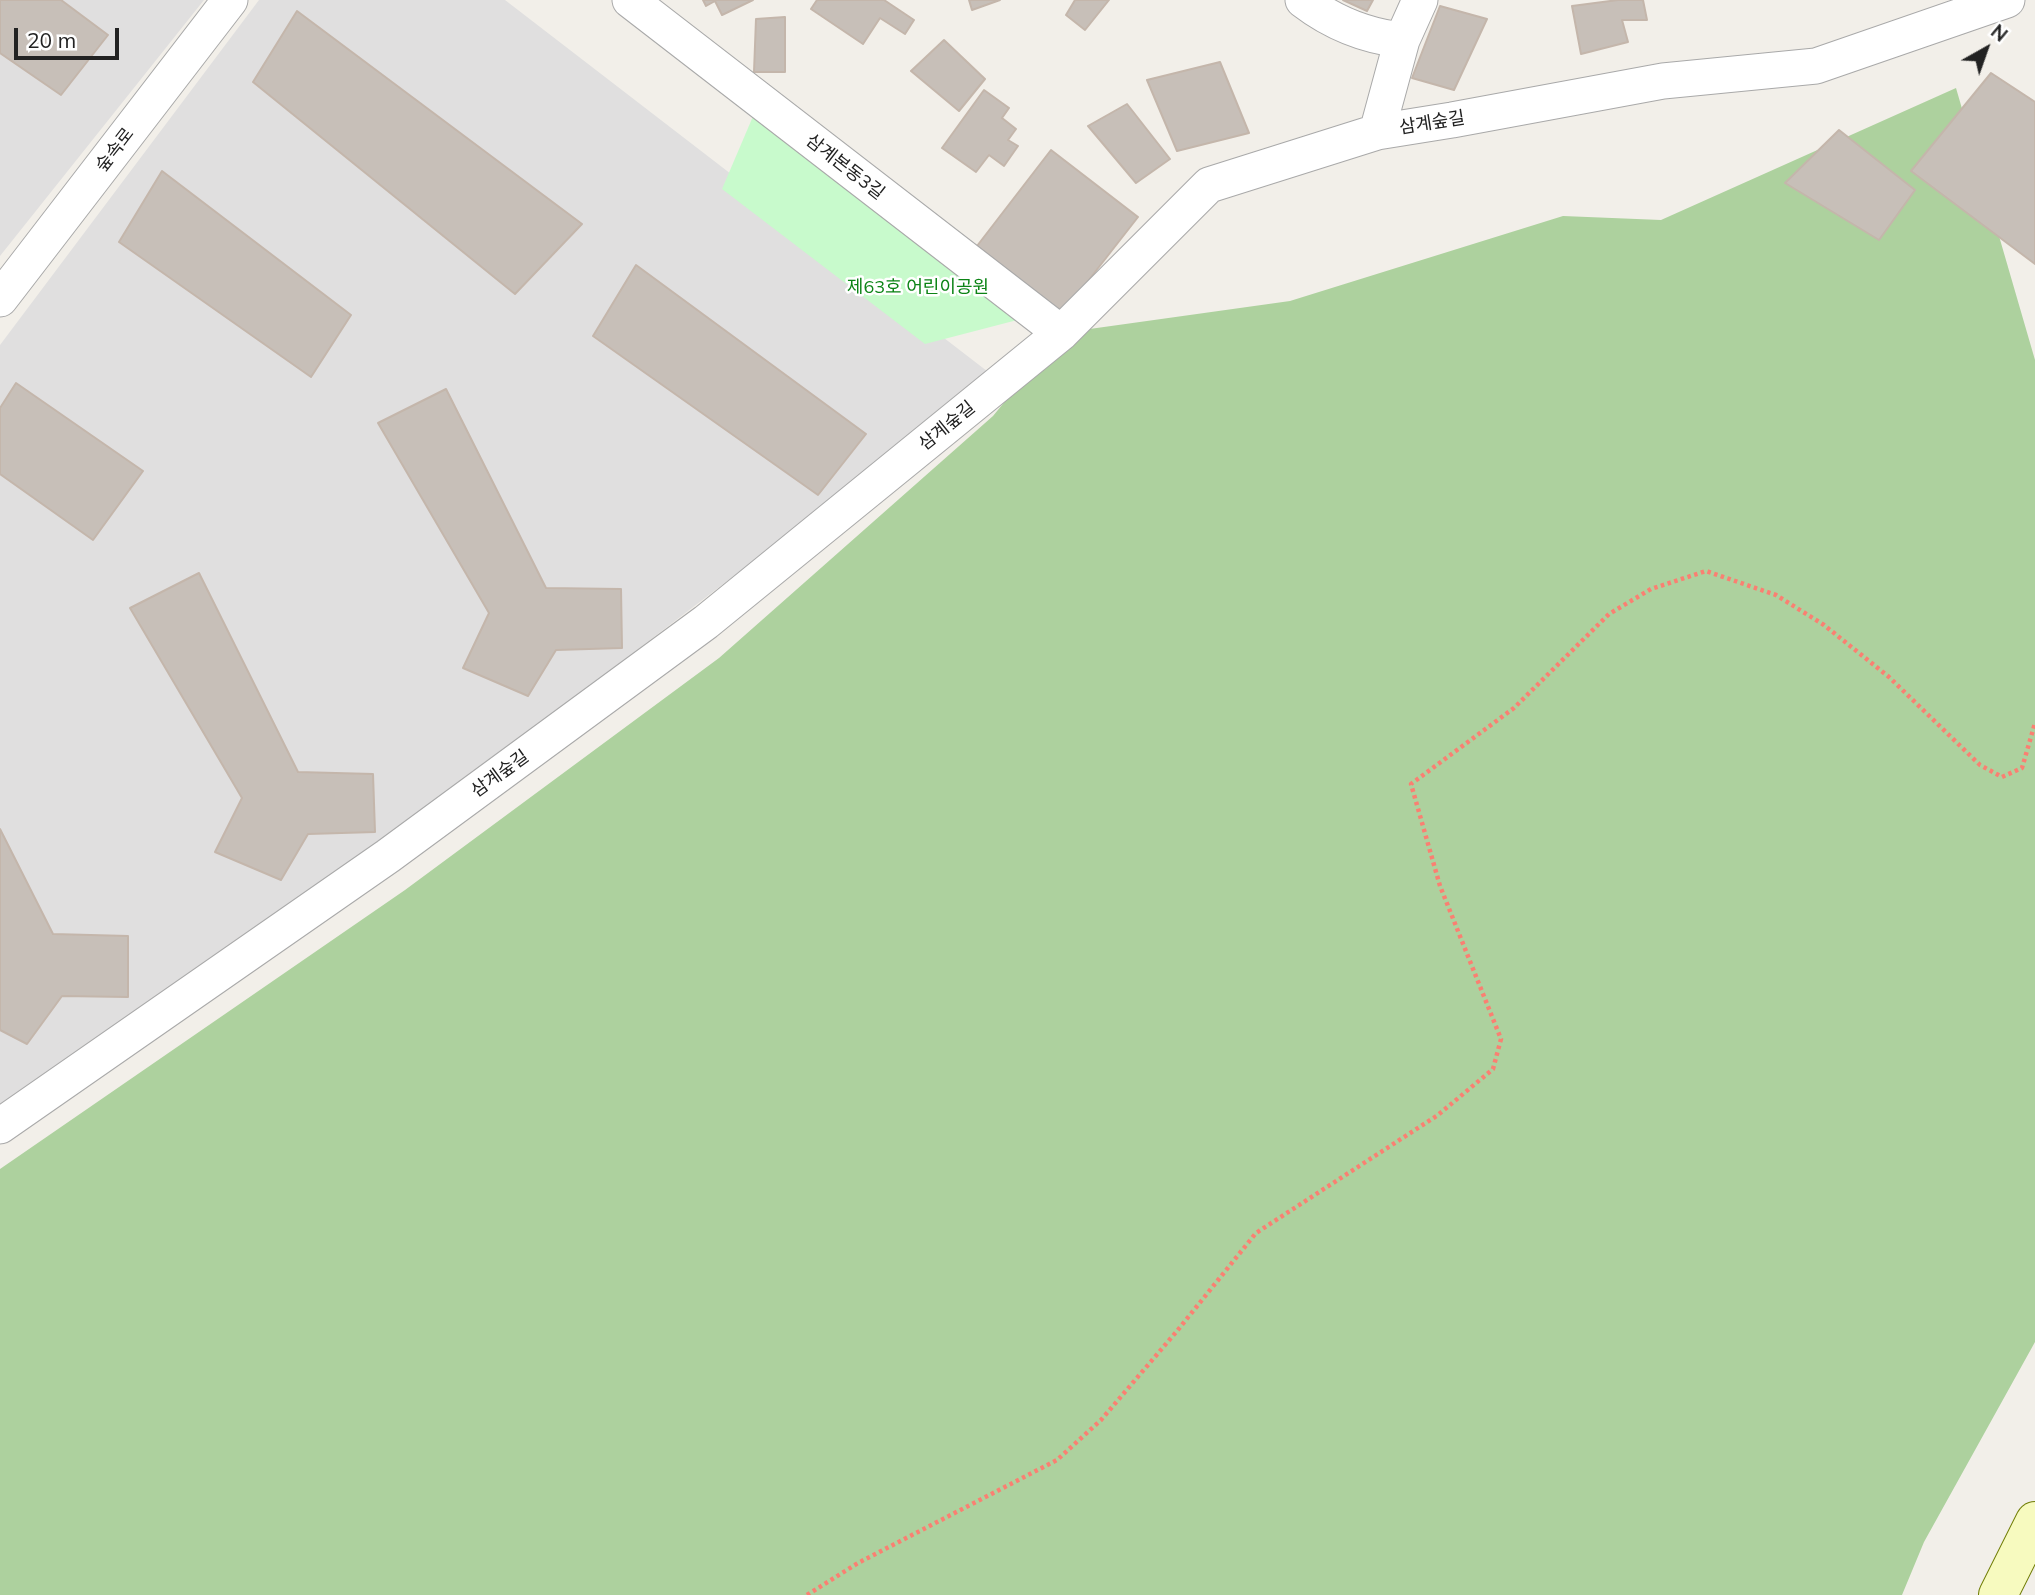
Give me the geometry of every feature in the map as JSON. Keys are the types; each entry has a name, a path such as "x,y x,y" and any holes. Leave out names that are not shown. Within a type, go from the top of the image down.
{"street":[{"name":"숲속로","path":"0,299 230,0"},
{"name":"삼계본동3길","path":"629,0 1061,333"},
{"path":"1304,0 1343,26 1378,37 1402,40"},
{"path":"1377,132 1402,40 1420,0"},
{"name":"삼계숲길","path":"0,1126 388,856 706,622 1061,333 1209,185 1377,132 1663,81 1816,66 2007,0"},
{"path":"1998,1595 2035,1521"}],"path":[{"path":"807,1595 858,1563 1057,1460 1101,1420 1256,1233 1438,1115 1493,1069 1501,1039 1440,886 1411,784 1514,709 1608,614 1651,589 1706,571 1776,595 1824,625 1889,677 1980,765 2002,777 2022,768 2035,723"}],"shaded area":[{"path":"0,0 204,0 0,256"},
{"path":"259,0 505,0 996,378 318,894 0,1112 0,345"}],"green space":[{"path":"1956,88 2035,360 2035,1342 1924,1542 1902,1595 0,1595 0,1169 405,890 719,658 993,416 1061,333 1290,301 1563,216 1661,220"},
{"name":"제63호 어린이공원","path":"754,114 1025,318 925,344 722,189"}],"building":[{"path":"0,0 61,0 108,35 61,95 0,53"},
{"path":"703,0 753,0 722,15 715,1 706,6"},
{"path":"817,0 884,0 914,20 905,34 880,18 863,44 811,9"},
{"path":"969,0 1000,0 972,10"},
{"path":"1075,0 1109,0 1085,30 1066,15"},
{"path":"1343,0 1373,0 1367,11"},
{"path":"1618,0 1643,0 1647,20 1622,20 1628,42 1581,54 1572,6"},
{"path":"1440,6 1487,19 1454,90 1412,78"},
{"path":"297,11 582,224 515,294 253,82"},
{"path":"785,17 785,72 754,72 756,19"},
{"path":"944,40 985,79 959,111 911,71"},
{"path":"1220,62 1249,133 1177,151 1147,80"},
{"path":"1991,73 2035,102 2035,264 1911,171"},
{"path":"984,90 1009,108 1002,118 1016,129 1008,140 1018,146 1004,166 989,155 976,172 942,148"},
{"path":"1127,104 1170,159 1136,183 1088,126"},
{"path":"1839,130 1915,190 1879,240 1785,183"},
{"path":"1051,150 1138,217 1063,313 977,246"},
{"path":"162,171 351,315 311,377 119,242"},
{"path":"636,265 866,434 818,495 593,336"},
{"path":"16,383 143,471 93,540 0,474 0,408"},
{"path":"446,389 546,588 621,589 622,648 556,650 528,696 463,668 489,613 378,423"},
{"path":"199,573 298,772 373,774 375,832 308,834 281,880 215,852 242,798 130,608"},
{"path":"0,829 53,934 128,936 128,997 62,996 27,1044 0,1030"}]}
